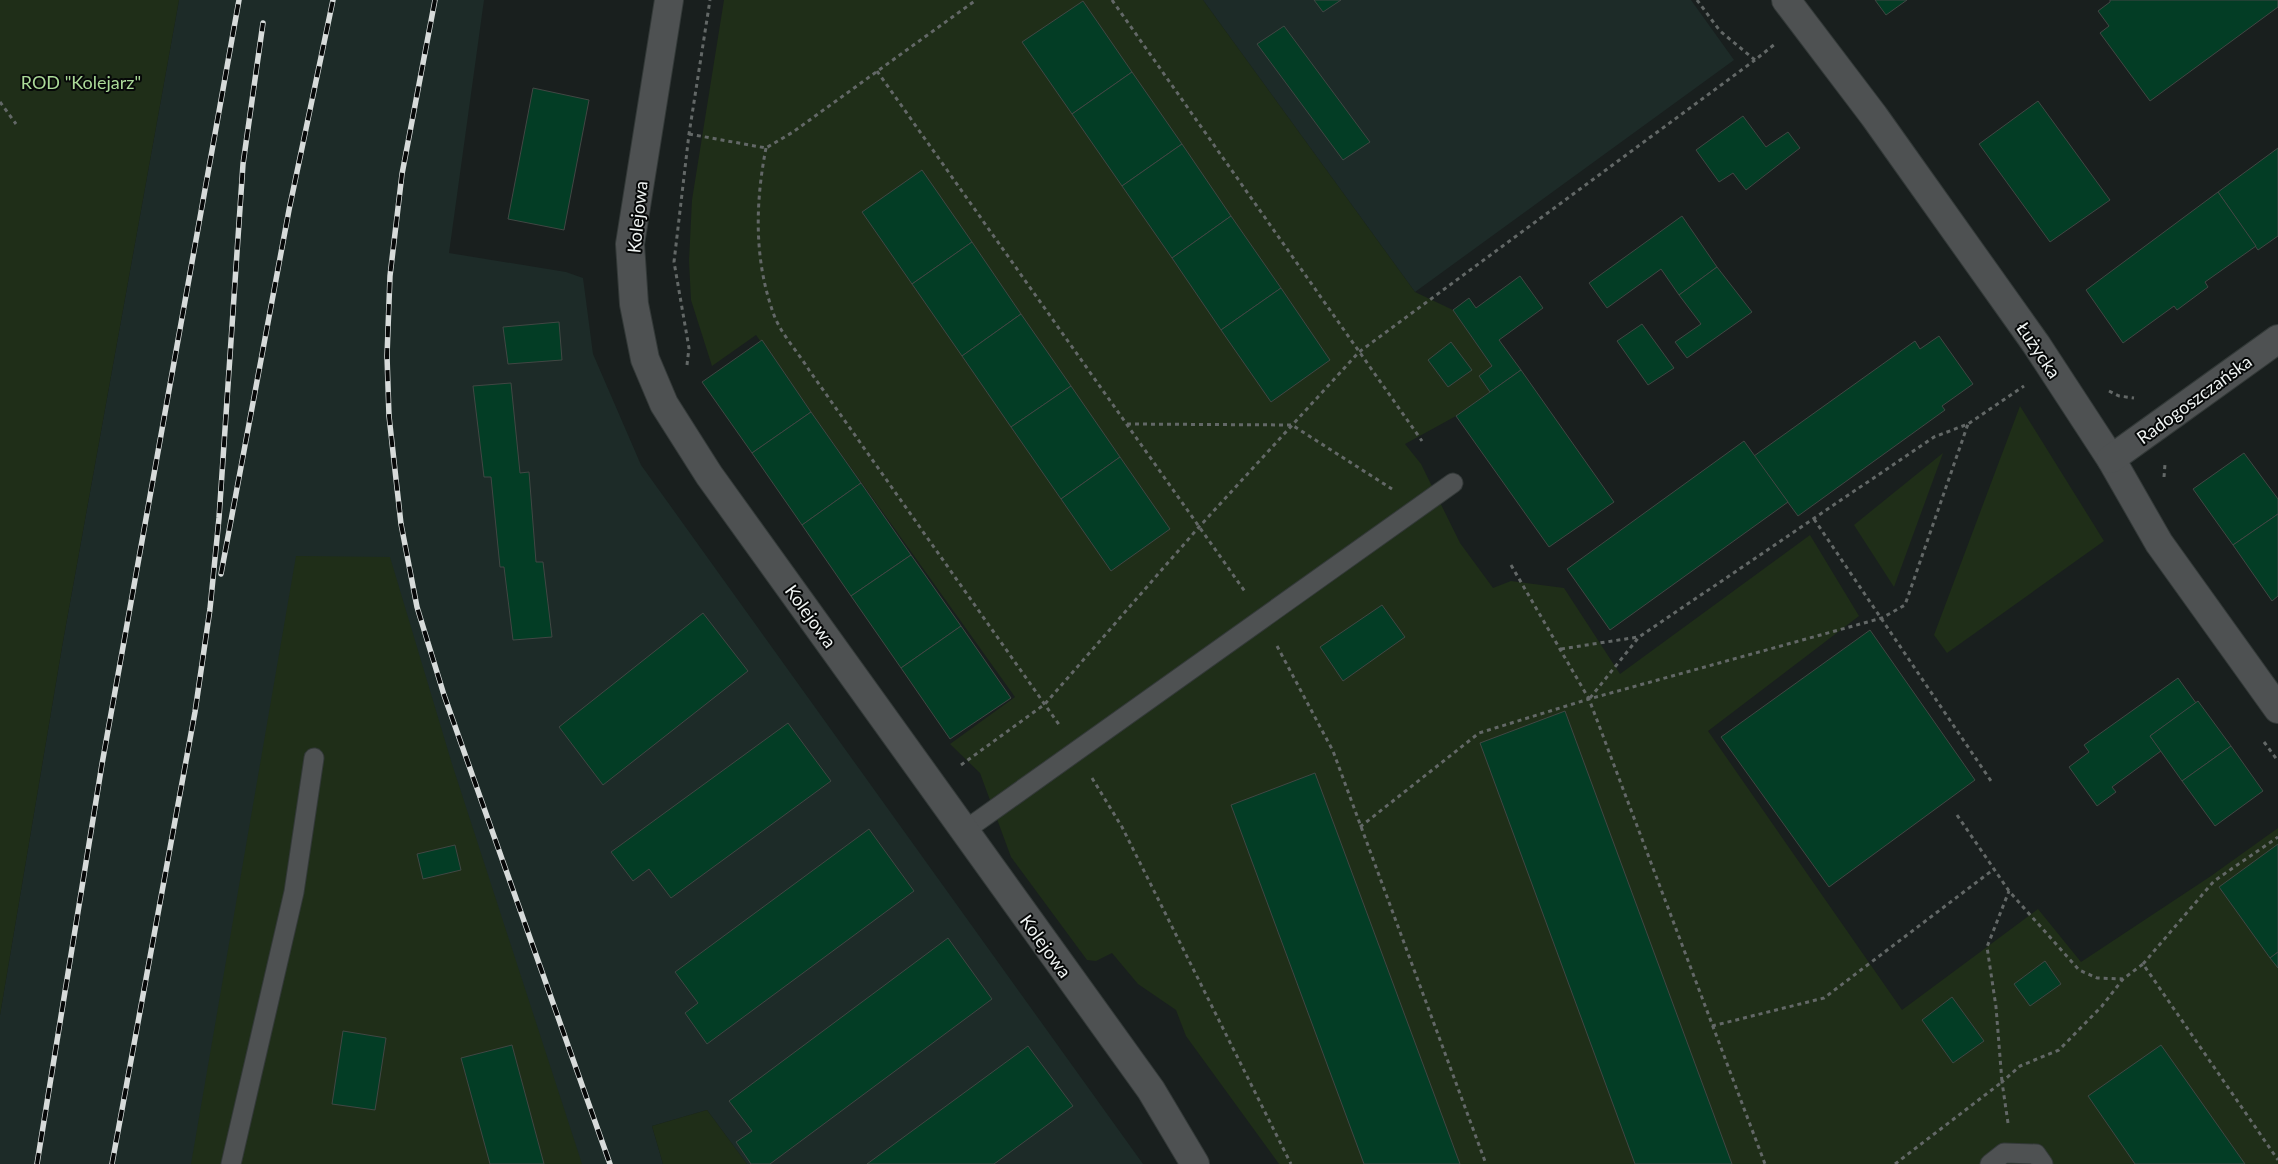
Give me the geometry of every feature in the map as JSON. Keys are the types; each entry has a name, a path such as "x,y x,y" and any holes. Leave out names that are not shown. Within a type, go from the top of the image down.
{"street":[{"name":"Kolejowa","path":"669,0 630,244 634,304 644,359 664,404 686,442 1150,1090 1195,1164"},
{"name":"Łużycka","path":"1786,0 1943,212 2036,344 2111,460 2159,543 2278,710"},
{"name":"Radogoszczańska","path":"2111,460 2278,339"}],"lane":[{"path":"964,831 1421,508 1453,483"},
{"path":"231,1164 294,892 314,758"},
{"path":"1990,1164 2004,1153 2036,1154 2043,1164"}],"path":[{"path":"686,374 689,348 674,262 689,134 710,0"},
{"path":"689,134 766,148 793,132 976,0"},
{"path":"1120,0 1113,2 1422,442"},
{"path":"1697,0 1720,31 1755,60"},
{"path":"960,766 1045,704 1199,527 1359,352 1781,39"},
{"path":"877,71 1264,619 1333,751 1486,1164"},
{"path":"0,102 16,124"},
{"path":"766,148 758,210 759,246 764,281 775,316 815,378 1045,704 1122,826 1291,1164"},
{"path":"1589,699 1638,637 1934,438 1968,424 2026,384 2031,392"},
{"path":"1127,424 1292,425 1421,508"},
{"path":"1360,826 1479,733 1589,699 1882,618 1905,605 1968,424"},
{"path":"2164,483 2166,461"},
{"path":"1814,519 1991,781"},
{"path":"1511,565 1589,699 1764,1164"},
{"path":"1561,649 1638,637"},
{"path":"2261,738 2278,761"},
{"path":"1957,814 2009,890 2079,970 2097,978 2123,979"},
{"path":"1895,1164 2020,1066 2059,1050 2102,1006 2123,979 2143,964 2214,881 2278,837"},
{"path":"1712,1026 1824,998 1994,868"},
{"path":"2009,890 1987,947 1996,1007 2002,1082 2013,1153"},
{"path":"2143,964 2278,1160"}],"shaded area":[{"path":"179,0 484,0 449,253 566,272 583,278 593,354 641,465 1143,1164 747,1164 707,1110 652,1126 663,1164 0,1164 0,1015 62,647"},
{"path":"1203,0 1691,0 1734,60 1415,292"}],"green space":[{"name":"ROD \"Kolejarz\"","path":"0,0 179,0 62,647 0,1015"},
{"path":"724,0 1203,0 1415,292 1453,310 1492,366 1479,376 1490,392 1456,416 1405,444 1421,464 1460,543 1493,588 1511,581 1564,588 1620,674 1810,535 1859,616 1708,731 1902,1010 2038,909 2081,962 2211,876 2278,828 2278,1164 1279,1164 1186,1036 1176,1010 1138,984 1112,953 1096,961 1087,960 1011,857 980,773 950,744 1015,697 756,335 712,366 691,300 689,261 692,200"},
{"path":"2020,406 2104,541 1947,653 1934,635"},
{"path":"1943,453 1894,587 1854,525"},
{"path":"296,556 390,557 452,764 582,1164 191,1164"},
{"path":"707,1110 747,1164 663,1164 652,1126"}],"building":[{"path":"1314,0 1341,0 1323,12"},
{"path":"1875,0 1907,0 1886,15"},
{"path":"2110,0 2278,0 2278,7 2150,101 2100,33 2109,26 2098,11"},
{"path":"1083,1 1132,72 1072,114 1022,42"},
{"path":"1284,26 1370,142 1343,160 1257,44"},
{"path":"1132,72 1182,144 1122,186 1072,114"},
{"path":"533,88 589,100 564,230 508,219"},
{"path":"2038,101 2110,200 2050,242 1979,144"},
{"path":"1743,116 1766,147 1788,132 1800,148 1746,190 1733,173 1719,182 1696,150"},
{"path":"1182,144 1231,216 1172,258 1122,186"},
{"path":"2278,148 2278,236 2258,250 2218,192"},
{"path":"922,170 972,242 912,284 862,212"},
{"path":"2218,192 2256,246 2205,282 2208,287 2177,310 2174,306 2123,343 2086,290"},
{"path":"1231,216 1281,288 1221,330 1172,258"},
{"path":"1682,216 1717,267 1679,295 1661,269 1607,308 1589,283"},
{"path":"972,242 1021,314 962,356 912,284"},
{"path":"1717,267 1752,312 1687,358 1675,342 1701,324 1679,295"},
{"path":"1520,276 1543,308 1499,340 1521,370 1490,392 1479,376 1492,366 1453,310 1469,298 1476,308"},
{"path":"1281,288 1330,360 1271,402 1221,330"},
{"path":"1021,314 1071,386 1011,427 962,356"},
{"path":"559,322 562,360 508,364 503,327"},
{"path":"1642,324 1674,368 1648,385 1617,341"},
{"path":"1939,336 1973,384 1942,406 1945,410 1798,516 1754,456 1915,341 1920,349"},
{"path":"762,340 811,412 752,453 702,382"},
{"path":"1451,342 1472,370 1448,387 1428,360"},
{"path":"1521,370 1614,502 1549,547 1456,416"},
{"path":"511,383 520,473 529,472 536,562 543,562 552,637 513,640 504,567 500,567 491,477 484,477 473,386"},
{"path":"1071,386 1120,457 1061,499 1011,427"},
{"path":"811,412 861,483 802,525 752,453"},
{"path":"1744,441 1788,502 1610,630 1567,569"},
{"path":"2244,453 2278,499 2278,514 2233,545 2193,489"},
{"path":"1120,457 1170,529 1111,571 1061,499"},
{"path":"861,483 911,555 851,596 802,525"},
{"path":"2278,514 2278,596 2272,601 2233,545"},
{"path":"911,555 961,626 901,668 851,596"},
{"path":"1382,605 1405,637 1343,681 1320,647"},
{"path":"703,613 748,671 603,785 559,727"},
{"path":"961,626 1011,698 950,739 901,668"},
{"path":"1870,630 1975,780 1829,887 1721,737"},
{"path":"2178,678 2196,703 2150,736 2161,751 2112,787 2116,792 2097,806 2069,767 2089,752 2084,745"},
{"path":"2198,701 2231,746 2182,781 2150,736"},
{"path":"1565,711 1732,1164 1635,1164 1480,743"},
{"path":"788,723 831,781 671,898 649,869 633,881 611,852"},
{"path":"2231,746 2263,791 2215,826 2182,781"},
{"path":"1315,773 1460,1164 1364,1164 1231,805"},
{"path":"869,829 914,891 707,1044 685,1013 698,1003 675,972"},
{"path":"2278,844 2278,952 2270,958 2219,887"},
{"path":"455,845 461,870 423,879 417,854"},
{"path":"948,938 992,999 770,1164 751,1164 736,1142 752,1131 729,1101"},
{"path":"2278,952 2278,968 2270,958"},
{"path":"2045,961 2061,984 2030,1006 2014,984"},
{"path":"1952,997 1984,1041 1953,1063 1922,1020"},
{"path":"343,1031 386,1038 375,1110 332,1104"},
{"path":"512,1045 544,1164 490,1164 461,1058"},
{"path":"2161,1045 2245,1164 2135,1164 2088,1096"},
{"path":"1028,1046 1073,1106 994,1164 867,1164"}],"railway":[{"path":"37,1164 102,764 239,0"},
{"path":"221,574 289,210 333,0"},
{"path":"435,0 402,174 390,276 387,356 389,416 401,524 417,607 444,695 610,1164"},
{"path":"112,1164 195,712 210,609 219,518 243,164 263,23"}]}
